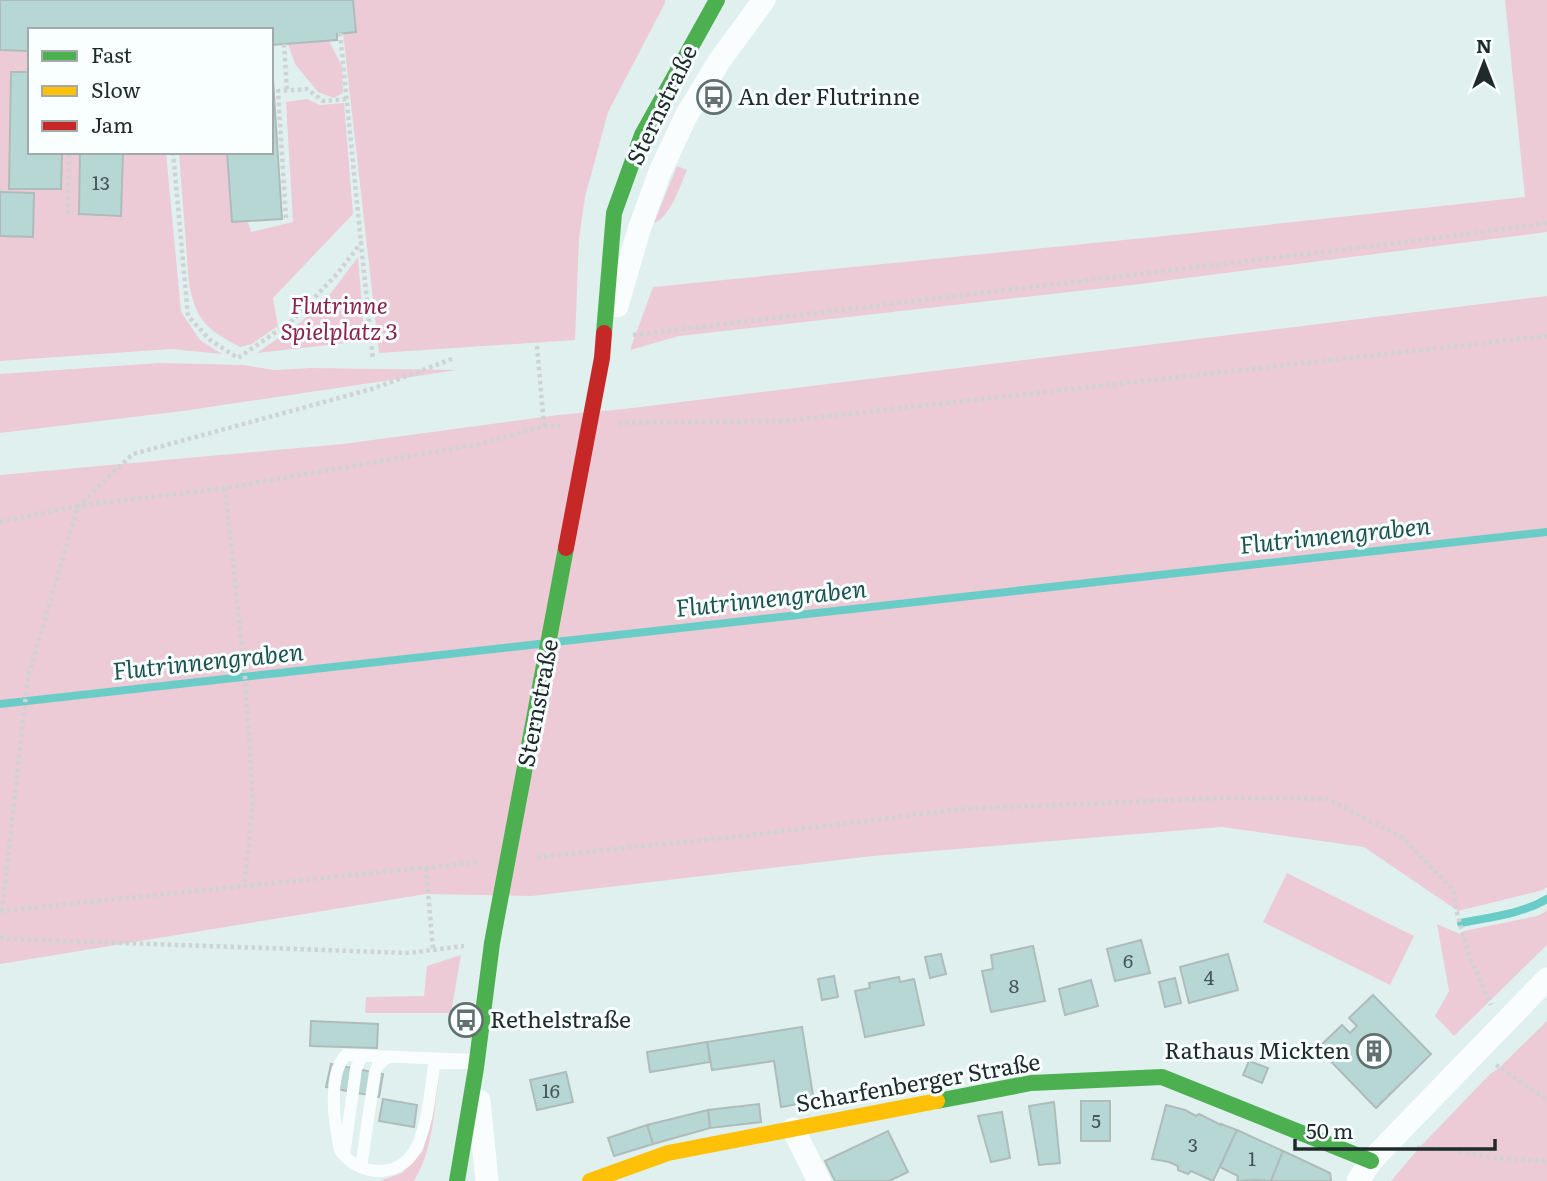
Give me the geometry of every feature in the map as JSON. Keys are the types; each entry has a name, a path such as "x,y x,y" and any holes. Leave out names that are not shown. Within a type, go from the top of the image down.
{"street":[{"name":"Sternstraße","path":"457,1181 492,943 603,348 614,213 642,135 717,0"},
{"name":"Sternstraße","path":"603,348 639,230 659,174 685,116 720,60 764,0"},
{"path":"1358,1181 1371,1161 1547,979"},
{"name":"Sternstraße","path":"476,1064 487,1181"},
{"name":"Scharfenberger Straße","path":"590,1181 668,1153 1031,1083 1162,1077 1371,1161"},
{"path":"793,1129 819,1181"}],"lane":[{"path":"346,1055 476,1064 440,1063 434,1066 423,1131 414,1152 401,1165 386,1171 373,1171 354,1164 340,1152 334,1117 334,1088 346,1055"},
{"path":"344,1155 356,1069 362,1055"},
{"path":"361,1167 374,1072 388,1057"}],"path":[{"path":"340,33 373,360"},
{"path":"284,44 287,91"},
{"path":"286,218 278,92 307,89 323,101 347,99"},
{"path":"68,214 69,154"},
{"path":"173,154 188,316 210,340 238,358 293,320 337,274 361,243"},
{"path":"603,348 1547,223"},
{"path":"608,424 785,421 1547,336"},
{"path":"537,346 544,426"},
{"path":"452,359 372,389 133,454 78,506 28,677 1,911 480,862"},
{"path":"0,522 78,506 225,488 480,444 544,426 570,425"},
{"path":"225,488 245,677 253,802 244,886"},
{"path":"535,857 961,810 1222,798 1327,799 1404,838 1454,891 1462,935 1472,962 1489,1002 1503,1023"},
{"path":"426,868 432,950"},
{"path":"0,937 408,953 492,943"},
{"path":"1479,1048 1499,1068 1547,1100"},
{"path":"1395,1136 1419,1148 1458,1151 1493,1158 1547,1161"}],"green space":[{"path":"353,0 665,0 608,112 585,197 579,239 575,340 379,353 343,33 356,31"},
{"path":"1505,0 1547,0 1547,232 1132,285 679,336 630,350 653,287 1525,197"},
{"path":"329,41 342,66 343,93 334,98 318,92 295,64 288,44"},
{"path":"0,50 28,51 28,154 166,154 181,312 200,340 222,354 171,349 0,361"},
{"path":"307,99 320,105 344,103 353,214 273,298 278,326 252,344 240,347 205,323 192,297 179,154 228,154 251,232 293,222 286,102"},
{"path":"677,166 687,170 670,208 654,223"},
{"name":"Flutrinne Spielplatz 3","path":"358,257 365,341 257,353 302,321 332,292"},
{"path":"1547,296 1547,887 1543,890 1458,911 1364,847 1222,827 873,856 532,896 426,894 0,964 0,475 343,444 558,415"},
{"path":"160,363 244,365 274,370 457,370 183,411 0,433 0,374"},
{"path":"1287,873 1414,936 1390,985 1263,922"},
{"path":"1547,911 1547,945 1454,1036 1435,1016 1449,991 1437,924 1462,935 1464,931 1537,916"},
{"path":"461,955 451,1013 365,1013 366,997 424,996 427,966"},
{"path":"1547,1021 1547,1181 1391,1181 1490,1074"},
{"path":"439,1076 429,1143 414,1181 380,1181 402,1173 423,1151"}],"building":[{"path":"0,0 353,0 356,32 337,34 337,40 273,45 273,28 28,28 28,51 0,50"},
{"path":"11,72 28,72 28,154 62,154 61,189 9,189"},
{"path":"273,80 282,219 232,222 227,154 273,154"},
{"path":"80,154 123,154 121,216 79,214"},
{"path":"0,192 34,193 33,237 0,236"},
{"path":"1141,940 1150,973 1115,981 1107,949"},
{"path":"1033,946 1045,1001 991,1012 982,971 993,969 991,955"},
{"path":"941,954 946,974 930,978 925,957"},
{"path":"1228,954 1238,990 1189,1003 1180,967"},
{"path":"834,976 838,997 822,1000 818,979"},
{"path":"899,977 900,982 914,979 924,1025 865,1037 855,991 870,988 869,983"},
{"path":"1175,978 1181,1003 1165,1007 1159,982"},
{"path":"1091,980 1098,1006 1065,1015 1059,989"},
{"name":"Rathaus Mickten","path":"1373,995 1431,1054 1376,1108 1318,1048 1342,1025 1350,1033 1357,1026 1349,1018"},
{"path":"311,1021 378,1024 377,1048 310,1046"},
{"path":"802,1027 814,1101 781,1107 774,1061 712,1070 707,1042"},
{"path":"707,1042 710,1062 650,1072 647,1052"},
{"path":"1249,1061 1268,1068 1262,1083 1243,1075"},
{"path":"331,1064 383,1074 379,1097 326,1087"},
{"path":"566,1072 573,1102 537,1110 530,1080"},
{"path":"383,1099 417,1105 414,1127 379,1121"},
{"path":"1081,1101 1110,1101 1110,1141 1081,1141"},
{"path":"1054,1102 1060,1163 1039,1165 1029,1106"},
{"path":"759,1104 761,1122 710,1128 708,1110"},
{"path":"1166,1105 1196,1116 1199,1114 1237,1130 1213,1181 1191,1171 1188,1174 1178,1170 1178,1166 1169,1162 1152,1159"},
{"path":"708,1110 710,1128 653,1144 647,1125"},
{"path":"1002,1112 1010,1158 991,1162 978,1116"},
{"path":"647,1125 653,1144 614,1156 608,1138"},
{"path":"1237,1130 1283,1151 1271,1181 1237,1181 1238,1176 1220,1167"},
{"path":"888,1131 908,1172 889,1181 835,1181 825,1161"},
{"path":"1283,1151 1330,1173 1331,1181 1271,1181"}],"waterway":[{"name":"Flutrinnengraben","path":"555,642 1547,532"},
{"name":"Flutrinnengraben","path":"0,704 539,644"},
{"path":"1461,923 1516,912 1547,899"}],"traffic: fast":[{"path":"604,333 614,213 642,135 717,0"},
{"path":"457,1181 476,1068 492,943 566,548"},
{"path":"937,1101 1031,1083 1162,1077 1371,1161"}],"traffic: slow":[{"path":"590,1181 668,1153 937,1101"}],"traffic: jam":[{"path":"566,548 602,358 604,333"}],"place":[{"name":"An der Flutrinne","path":"714,97"},
{"name":"Rethelstraße","path":"466,1020"},
{"name":"Rathaus Mickten","path":"1374,1051"}]}
